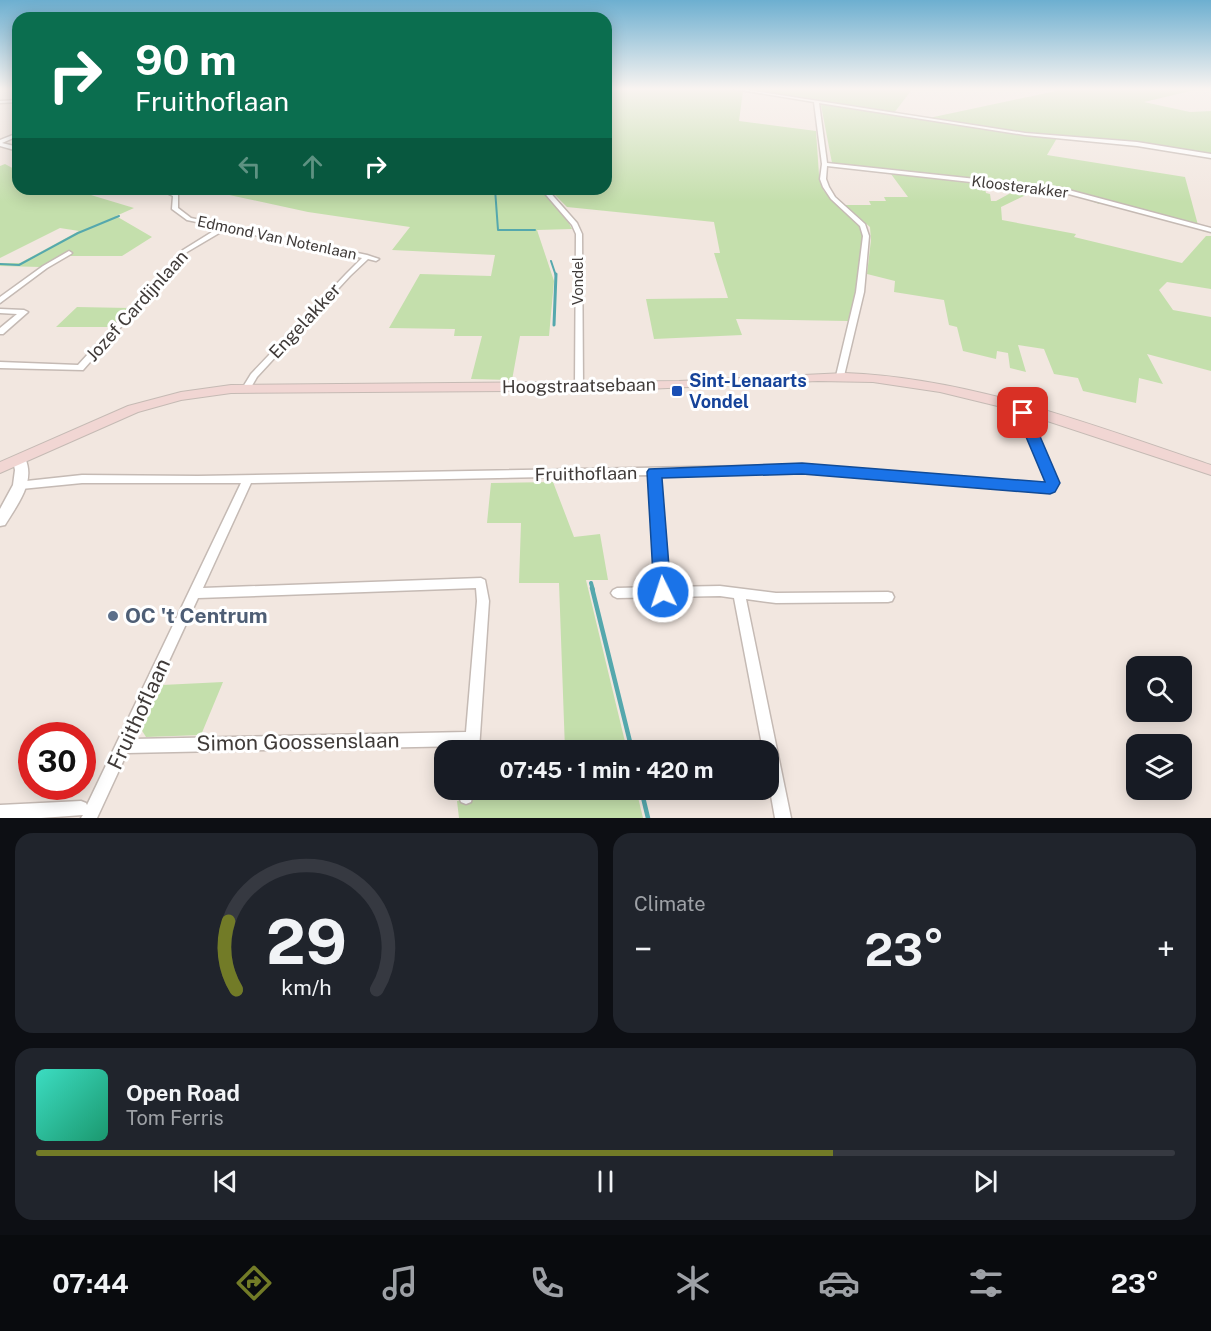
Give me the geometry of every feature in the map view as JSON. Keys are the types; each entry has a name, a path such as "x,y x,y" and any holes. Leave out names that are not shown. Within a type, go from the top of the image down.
{"main road":[{"name":"Hoogstraatsebaan","path":"0,468 134,408 170,398 247,387 579,386 683,384 840,376 900,381 945,388 1020,407 1211,470"}],"street":[{"path":"820,126 825,164 823,179 828,192 863,225 866,236 860,292 840,376"},
{"path":"975,126 1024,134 1137,144 1211,156"},
{"name":"Kloosterakker","path":"825,164 1061,190 1211,230"},
{"name":"Edmond Van Notenlaan","path":"176,195 175,209 189,219 371,258"},
{"name":"Vondel","path":"549,195 575,224 579,234 579,386"},
{"name":"Jozef Cardijnlaan","path":"0,365 80,368 185,251 225,228"},
{"path":"0,301 45,267 69,253"},
{"name":"Engelakker","path":"247,387 254,376 309,317 371,258"},
{"path":"0,311 24,312 1,330"},
{"name":"Fruithoflaan","path":"21,484 104,479 248,479 802,468 1050,488 1053,483 1047,466 1020,407"},
{"path":"0,521 21,484 24,474 20,461"},
{"path":"654,472 663,592"},
{"name":"Fruithoflaan","path":"85,813 123,746 248,479"},
{"name":"Simon Goossenslaan","path":"196,593 481,584 483,601 472,740"},
{"path":"617,593 720,591 776,598 888,597"},
{"path":"739,595 783,818"},
{"name":"Simon Goossenslaan","path":"123,746 434,744"},
{"path":"0,813 85,813"}],"green space":[{"path":"612,126 779,126 816,131 819,175 824,191 862,227 863,251 848,321 736,319 742,335 654,339 646,299 728,298 714,253 720,253 714,222 567,207 555,195 612,195"},
{"path":"825,126 965,126 1027,136 1057,138 1047,155 1185,177 1198,225 1104,200 1099,204 1078,196 1055,192 1054,196 1042,194 1044,190 984,185 986,193 990,194 991,201 996,201 1018,189 1028,194 1001,207 1002,220 1076,234 1074,237 1182,263 1206,236 1211,236 1211,289 1167,282 1159,290 1173,310 1211,317 1211,371 1147,354 1163,384 1139,378 1136,403 1083,391 1078,378 1054,374 1044,349 1018,345 1026,372 1010,368 1008,353 997,351 996,359 963,351 957,327 949,325 944,300 894,292 895,281 867,274 871,240 870,227 845,205 871,205 869,201 886,201 884,197 908,197 891,174 984,183 981,180 832,163"},
{"path":"982,126 1211,126 1211,154 1145,143 1032,134"},
{"path":"5,164 12,168 12,195 91,195 134,208 116,216 152,237 122,256 69,256 71,253 41,267 0,266 0,263 20,263 79,231 60,228 0,258 0,166"},
{"path":"229,195 546,195 565,216 572,229 537,230 554,281 549,336 520,336 512,380 471,379 482,336 454,336 455,329 389,328 420,274 491,276 495,255 392,250 410,227 308,212"},
{"path":"77,307 129,308 112,327 56,327"},
{"path":"553,482 574,537 600,534 608,580 586,580 625,740 565,740 559,583 519,583 521,523 487,523 491,483"},
{"path":"223,682 201,735 146,737 141,729 162,685"},
{"path":"639,800 643,818 459,818 457,801"}],"waterway":[{"path":"495,195 498,230 535,230"},
{"path":"0,264 19,265 78,233 119,216"},
{"path":"551,261 556,276"},
{"path":"554,325 556,276"},
{"path":"591,583 593,590"},
{"path":"592,588 630,740"},
{"path":"644,800 648,818"}],"place":[{"name":"Sint-Lenaarts Vondel","path":"677,391"},
{"name":"OC 't Centrum","path":"113,616"}],"route":[{"path":"663,592 654,472 802,468 1050,488 1053,483 1047,466 1023,413"}]}
